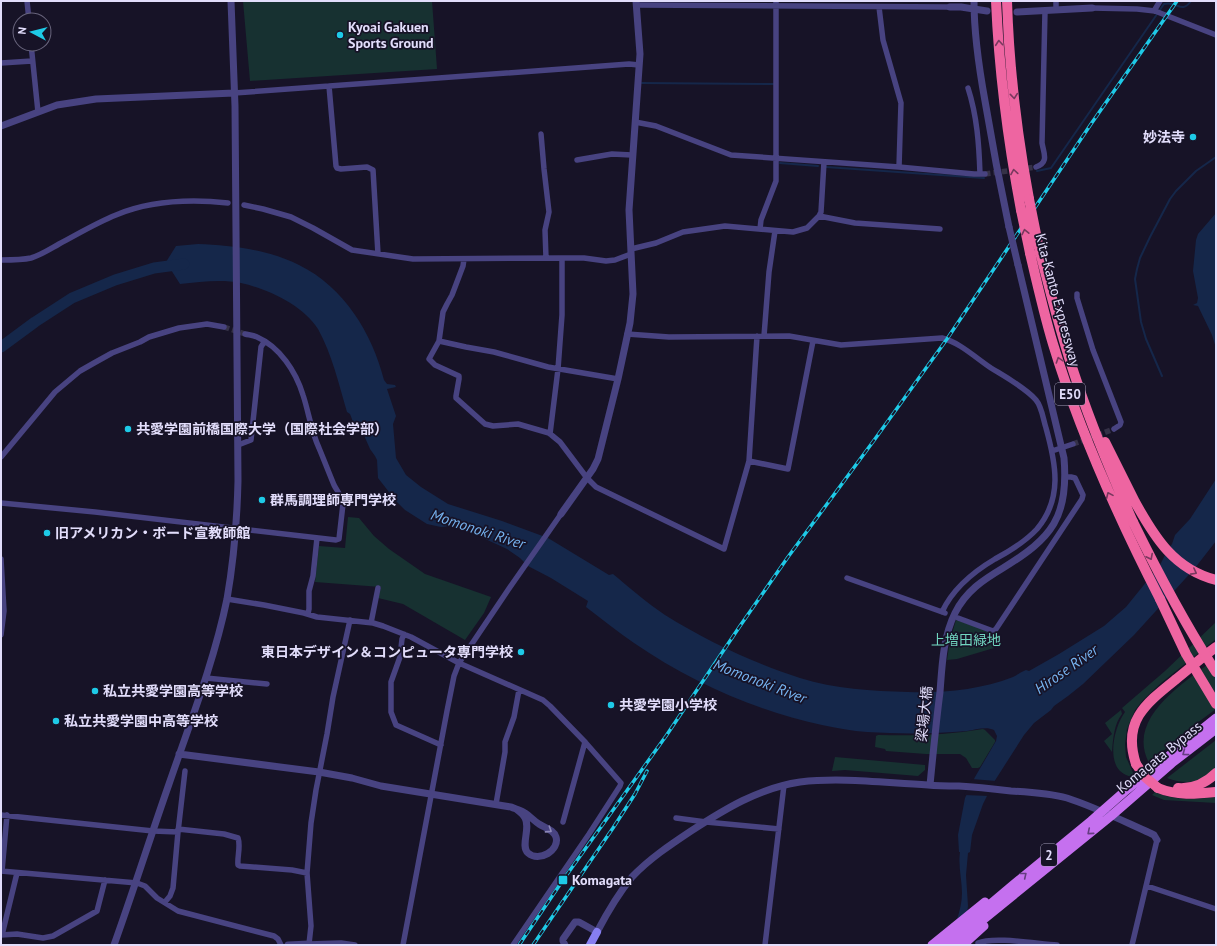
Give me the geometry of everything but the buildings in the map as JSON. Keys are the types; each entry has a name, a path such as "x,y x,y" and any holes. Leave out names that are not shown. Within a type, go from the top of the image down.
{"highway":[{"name":"Kita-Kanto Expressway","path":"996,1 1004,102 1014,174 1030,253 1053,344 1089,447 1126,530 1160,599 1216,692"},
{"name":"Kita-Kanto Expressway","path":"1007,1 1014,101 1024,172 1038,244 1064,342 1099,444 1133,522 1168,592 1216,672"},
{"path":"1064,342 1123,479 1157,539 1175,559 1194,572 1216,580"},
{"path":"1160,599 1186,654 1216,704"},
{"path":"1216,646 1157,695 1143,710 1134,725 1131,740 1133,756 1165,791 1176,794 1216,792"},
{"path":"1138,763 1137,739 1145,717 1156,703 1216,653"},
{"path":"1160,786 1188,788 1203,783 1216,773"}],"main road":[{"name":"2","path":"932,945 942,941 1013,885 1163,760 1216,718"},
{"name":"2","path":"952,945 971,940 1028,883 1111,816 1172,763 1216,729"},
{"path":"590,945 597,932"}],"street":[{"path":"27,1 28,12"},
{"path":"114,945 137,883 153,831 206,678 226,599 237,528 238,445 236,218 231,1"},
{"name":"梁場大橋","path":"930,786 942,665 948,630 952,620 959,606 983,580 1030,550 1050,530 1062,503 1065,492 1066,477 1062,448 1045,383 1009,227 994,153 978,58 974,1"},
{"path":"1056,1 1056,10"},
{"path":"1154,11 1160,1"},
{"path":"403,945 454,676 459,663 508,590 587,478 598,459 618,380 633,294 629,210 640,44 636,3 860,4 879,7 950,7 987,11"},
{"path":"760,229 776,184 776,3"},
{"path":"879,7 883,40 901,103 899,167"},
{"path":"1017,12 1092,8 1137,9 1154,11 1216,35"},
{"path":"1036,167 1042,165 1045,158 1042,143 1045,11"},
{"path":"31,52 38,112"},
{"path":"1,63 32,61"},
{"path":"1,126 57,105 96,99 234,93 621,64 639,64"},
{"path":"329,86 337,168 367,167 373,170 378,254"},
{"path":"635,122 656,126 730,155 982,174 976,121 968,88"},
{"path":"541,134 549,212 545,230 546,258"},
{"path":"577,160 612,154 632,155"},
{"path":"244,205 291,217 348,249 358,252 413,259 584,258 606,261 615,260 656,242 693,231 725,226 793,232 807,228 819,216 822,204 824,162"},
{"path":"1,260 27,258 40,255 117,214 140,207 182,200 228,203"},
{"path":"819,216 855,224 940,229"},
{"path":"764,336 769,272 775,231"},
{"path":"550,434 558,369 562,315 562,258"},
{"path":"464,259 463,266 452,295 443,312 439,341 429,359 435,365 459,376 460,379 456,398 482,422 493,426 518,424 550,434 567,450 587,478 596,487 724,549 749,461 757,336"},
{"path":"1077,294 1093,350 1121,422 1120,425 1114,429"},
{"path":"1,457 55,392 80,371 112,353 149,337 179,328 207,324 224,327"},
{"path":"1,503 103,513 317,538 339,539 343,499 333,482 317,444 303,395 294,374 284,357 257,337 245,334"},
{"path":"627,334 657,337 789,336 841,345 936,338 946,339 1015,383 1036,400 1052,450 1055,470 1055,486 1049,510 1044,520 1036,530 1021,544 966,579 950,598 944,613 847,578"},
{"path":"439,341 494,352 558,369 618,380"},
{"path":"749,461 788,469 813,341"},
{"path":"238,445 251,440 261,347 264,342"},
{"path":"1052,450 1073,444"},
{"path":"958,618 993,631 996,630 1081,502 1083,495 1075,478 1066,477"},
{"path":"308,614 309,591 312,581 317,538"},
{"path":"1,559 4,611 1,635"},
{"path":"371,623 378,588"},
{"path":"226,599 321,617 371,623 404,634 459,663 543,700 585,742 621,783 589,834 513,945"},
{"path":"309,944 311,926 307,873 311,823 333,698 350,620"},
{"path":"404,634 400,657 392,682 391,712 396,725 441,745"},
{"path":"206,678 267,684"},
{"path":"496,804 505,752 505,742 514,716 519,690"},
{"path":"563,822 585,742"},
{"path":"179,754 319,772 352,778 381,786 496,804 516,809 525,812 539,824 552,831 555,835 555,846 546,855 534,856 528,854 525,846 527,822 522,814 516,809"},
{"path":"165,902 172,892 185,772"},
{"path":"566,945 563,941 575,922 579,922 597,932 619,894 633,876 671,844 748,797 784,785 822,780 930,786 959,786 1040,793 1060,797 1101,812 1154,835 1157,840 1132,945"},
{"path":"765,945 784,785"},
{"path":"281,945 278,939 274,936 178,911 157,898 145,886 137,883 1,871 4,815 153,831 224,834 238,838 237,860 238,865 240,866 292,870 307,873"},
{"path":"676,818 779,829"},
{"path":"17,873 2,935 17,934 43,938 53,936 97,911 104,880"},
{"path":"1146,886 1216,909"},
{"path":"971,940 997,940 1057,945"},
{"path":"288,945 341,943 355,945"}],"green space":[{"name":"Kyoai Gakuen Sports Ground","path":"243,1 432,1 437,69 250,81"},
{"path":"348,517 359,518 374,536 389,549 425,574 491,597 484,613 465,640 403,604 378,598 381,587 315,582 319,546 345,548"},
{"name":"上増田緑地","path":"956,620 995,633 994,648 957,659 947,660 950,640"},
{"path":"1216,622 1216,639 1161,683 1135,710 1127,729 1125,744 1126,757 1134,775 1131,777 1124,774 1116,765 1113,750 1118,725 1125,712 1122,708 1165,671"},
{"path":"1216,658 1216,709 1149,763 1144,746 1145,731 1152,716 1162,702 1175,690"},
{"path":"1121,710 1122,714 1117,722 1114,732 1112,752 1104,741 1112,734 1105,723"},
{"path":"983,729 995,740 995,742 978,768 972,768 966,758 960,754 926,754 886,751 885,749 875,747 876,736 878,735 930,735"},
{"path":"1216,740 1216,766 1206,776 1200,780 1188,782 1181,782 1167,778"},
{"path":"835,757 925,765 925,770 918,776 845,770 832,771"},
{"path":"1155,792 1178,798 1193,799 1216,797 1216,803 1164,800 1152,795"}],"water":[{"path":"1216,213 1216,348 1212,335 1198,306 1193,305 1197,303 1198,298 1193,271 1198,234"},
{"name":"Hirose River","path":"198,244 250,249 288,260 315,274 343,299 364,329 379,362 384,380 387,384 395,385 396,387 387,389 396,416 393,424 396,458 406,475 421,487 448,504 502,521 548,538 609,575 613,574 665,615 697,634 731,651 782,672 813,682 867,690 935,692 975,688 1013,677 1026,670 1029,671 1104,626 1126,607 1160,565 1172,544 1175,535 1190,519 1216,479 1216,541 1195,568 1134,635 1083,684 1034,723 1024,735 994,782 983,804 972,835 970,852 968,853 966,875 968,906 966,920 948,945 962,900 958,835 965,798 975,777 996,741 997,736 994,730 984,728 955,732 861,732 822,725 773,712 701,682 656,657 628,639 586,607 588,601 551,578 528,566 507,549 453,526 441,527 427,524 405,510 378,478 377,460 363,433 355,427 350,414 347,412 335,370 327,349 318,329 311,320 294,305 284,299 262,289 241,283 210,281 180,284 166,262 176,246"}],"pier":[{"path":"972,779 996,781 989,796 964,795"}],"waterway":[{"path":"1037,171 1051,168 1164,4 1168,3 1184,7 1191,1"},
{"path":"642,83 773,84"},
{"path":"1162,376 1146,339 1141,322 1135,279 1137,269 1140,258 1170,199 1196,171 1216,157"},
{"path":"780,163 818,166"},
{"path":"826,167 984,178"},
{"name":"Momonoki River","path":"1,347 35,322 72,298 115,280 154,268 184,264"}],"tunnel":[{"path":"985,174 1036,167"},
{"path":"224,327 245,334"},
{"path":"1073,444 1114,429"}],"railway":[{"path":"519,945 563,880 666,736 788,557 947,339 1091,124 1177,1"},
{"path":"533,945 613,828 635,794 647,771"}],"place":[{"name":"Kyoai Gakuen Sports Ground","path":"340,35"},
{"name":"妙法寺","path":"1193,137"},
{"name":"共愛学園前橋国際大学（国際社会学部）","path":"128,429"},
{"name":"群馬調理師専門学校","path":"262,500"},
{"name":"旧アメリカン・ボード宣教師館","path":"47,533"},
{"name":"東日本デザイン＆コンピュータ専門学校","path":"521,652"},
{"name":"私立共愛学園高等学校","path":"95,691"},
{"name":"共愛学園小学校","path":"611,705"},
{"name":"私立共愛学園中高等学校","path":"56,721"},
{"name":"Komagata","path":"563,880"}]}
